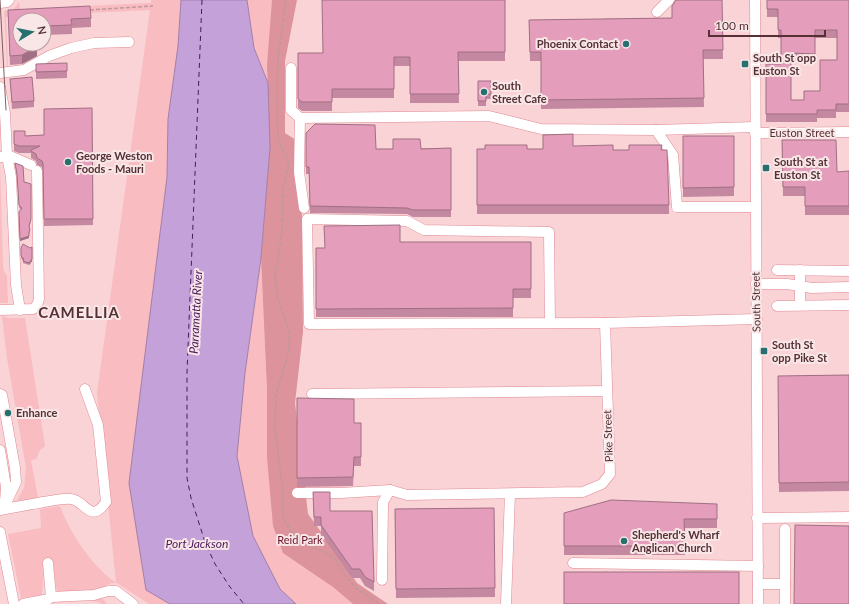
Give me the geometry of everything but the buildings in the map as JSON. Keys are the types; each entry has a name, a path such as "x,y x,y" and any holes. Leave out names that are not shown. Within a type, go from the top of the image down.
{"street":[{"path":"0,3 7,2 9,0"},
{"path":"657,12 669,0"},
{"name":"South Street","path":"755,0 758,604"},
{"path":"0,73 24,70 49,56 70,48 94,44 130,42"},
{"path":"292,68 292,110 300,118 299,172 304,208"},
{"path":"0,87 5,113 4,157 11,177 16,285 20,310"},
{"name":"Euston Street","path":"300,118 489,116 541,128 849,132"},
{"path":"656,130 673,156 678,207 755,207"},
{"path":"0,310 33,309 37,305 39,299 34,168 15,157 4,157"},
{"path":"550,323 549,232 424,230 407,221 307,219 309,324 604,323 757,319"},
{"path":"777,270 849,271"},
{"path":"800,270 800,306"},
{"path":"756,284 787,284 812,288 849,287"},
{"path":"777,306 849,305"},
{"name":"Pike Street","path":"297,492 341,493 390,490 407,495 510,494 583,492 602,484 610,474 604,323"},
{"path":"2,506 73,499 91,511 97,511 106,502 98,425 85,389"},
{"path":"312,394 607,391"},
{"path":"0,394 2,396 14,460 16,482 8,499 2,506"},
{"path":"0,450 6,487 2,506"},
{"path":"382,580 384,502 390,490"},
{"path":"506,604 510,494"},
{"path":"758,518 849,517"},
{"path":"786,529 786,604"},
{"path":"1,537 14,604"},
{"path":"23,604 49,600 51,596 48,563"},
{"path":"573,563 758,566"},
{"path":"758,584 785,584"},
{"path":"51,596 94,595 112,590 116,591 134,604"}],"path":[{"path":"286,0 278,58 276,104 278,140 289,163 283,187 282,233 275,277 278,299 288,327 290,351 276,394 275,427 283,494 283,516 296,538 305,544 325,552 336,560 356,588 380,604"},
{"path":"90,10 153,6"}],"green space":[{"path":"151,0 181,0 178,46 168,119 167,177 163,213 146,589 170,604 149,604 117,583 97,393 150,10 52,15 52,12 12,12 12,17 6,17 7,67 4,11 13,10 19,2 20,9 151,3"},
{"path":"247,0 272,0 268,83 254,48"},
{"name":"Reid Park","path":"272,0 297,0 285,61 285,133 296,140 302,218 303,332 295,403 308,514 357,583 388,604 353,604 333,587 283,553 273,526 267,457 267,390 261,258 270,147 267,65"},
{"path":"0,164 3,265 7,276 8,303 0,303"},
{"path":"261,258 267,390 267,457 333,587 353,604 296,604 280,589 253,536 237,456 245,373"},
{"path":"2,316 8,318 25,318 45,446 40,450 36,459 31,460 38,498 16,502 24,488 26,468 7,358"},
{"path":"60,506 69,527 83,548 99,568 116,583 106,586 103,591 101,597 107,604 102,604 88,598 59,603 52,563 44,568 42,595 21,598 8,534 41,528 40,509"}],"water":[{"name":"Port Jackson","path":"181,0 247,0 254,48 268,83 270,147 261,258 245,373 237,456 253,536 280,589 296,604 170,604 146,590 129,483 167,177 168,119 178,46"}],"ferry route":[{"path":"202,0 187,372 187,478 191,498 205,542 215,564 230,587 244,604"}],"tram line":[{"path":"0,0 6,110"}],"place":[{"name":"Phoenix Contact","path":"626,44"},
{"name":"South St opp Euston St","path":"745,64"},
{"name":"South Street Cafe","path":"484,92"},
{"name":"George Weston Foods - Mauri","path":"68,162"},
{"name":"South St at Euston St","path":"766,168"},
{"name":"South St opp Pike St","path":"764,351"},
{"name":"Enhance","path":"8,413"},
{"name":"Shepherd's Wharf Anglican Church","path":"624,541"}],"district":[{"name":"CAMELLIA","path":"79,313"}],"water label":[{"name":"Parramatta River","path":"196,312"}]}
